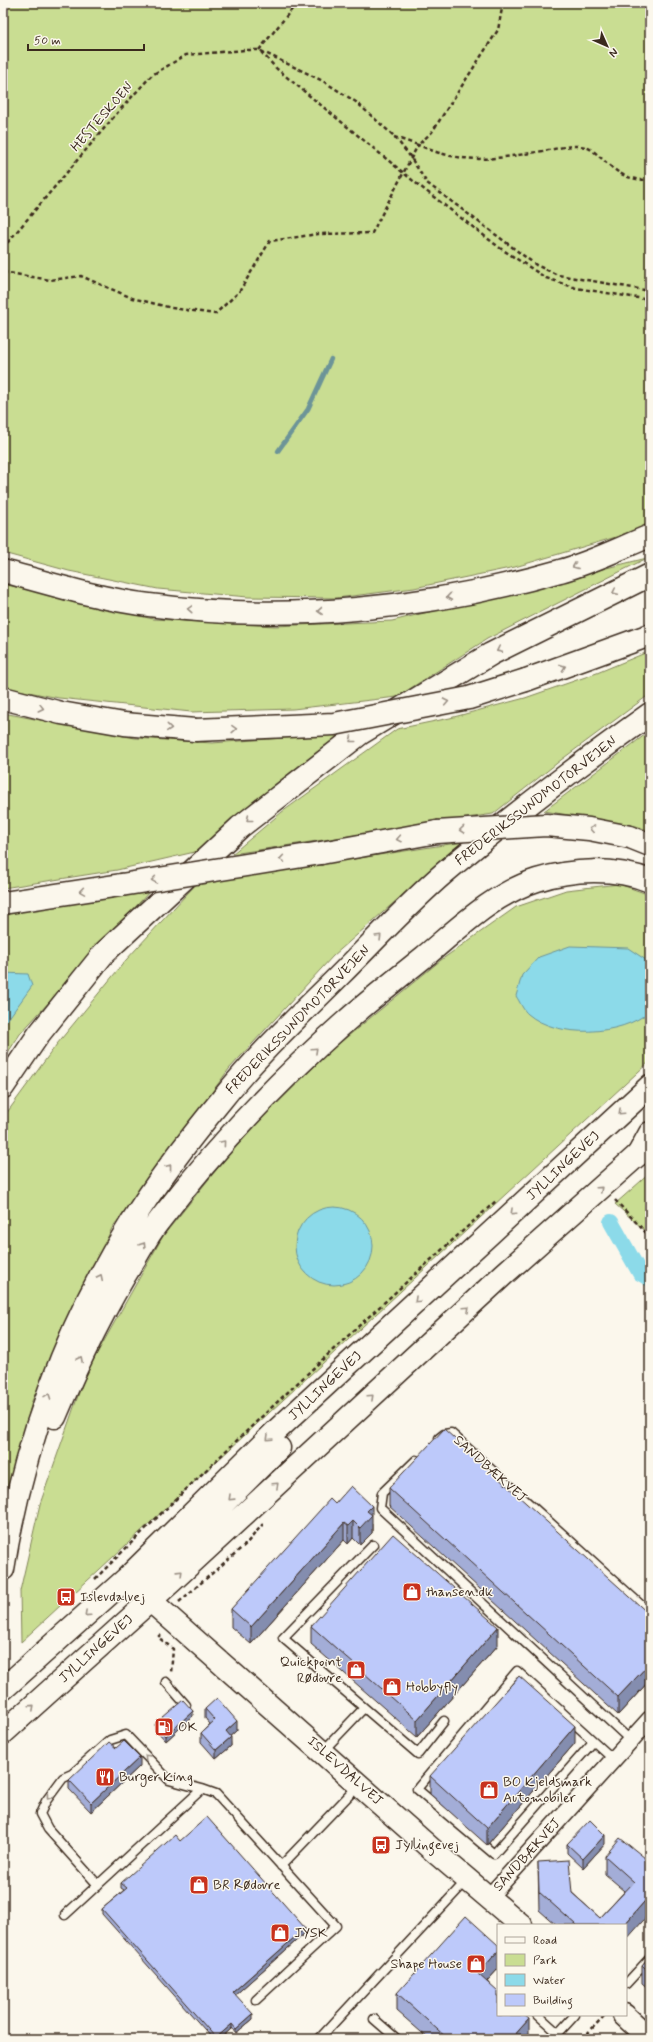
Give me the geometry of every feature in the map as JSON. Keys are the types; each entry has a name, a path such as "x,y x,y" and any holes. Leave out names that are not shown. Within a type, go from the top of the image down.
{"main road":[{"path":"3,571 66,588 148,605 262,614 380,608 470,594 562,571 650,536"},
{"path":"3,1087 39,1034 104,953 240,827 361,733 491,654 650,575"},
{"path":"3,698 61,713 124,724 195,730 334,724 469,698 526,680 650,635"},
{"name":"FREDERIKSSUNDMOTORVEJEN","path":"3,1569 11,1524 27,1458 49,1394 84,1310 130,1223 163,1174 224,1096 274,1040 442,874 577,767 650,714"},
{"path":"3,903 320,853 437,832 546,825 589,828 640,841"},
{"path":"11,1524 76,1368 114,1292 158,1222 226,1140 288,1076 346,1021 474,916 503,895 536,880 572,872 618,872 650,880"},
{"name":"JYLLINGEVEJ","path":"3,1689 126,1579 277,1430 650,1086"},
{"name":"JYLLINGEVEJ","path":"3,1733 152,1600 503,1275 644,1150 650,1133"},
{"path":"152,1600 148,1589 149,1578 173,1552 248,1481 316,1409 349,1364"},
{"name":"ISLEVDALVEJ","path":"126,1579 152,1600 238,1678 520,1924"},
{"path":"625,2016 650,2039"}],"street":[{"name":"SANDBÆKVEJ","path":"489,1897 630,1740 650,1720"}],"lane":[{"name":"SANDBÆKVEJ","path":"433,1445 444,1434 451,1434 650,1613"},
{"path":"422,1455 382,1493 380,1508 630,1740"},
{"path":"372,1545 283,1638 418,1754 444,1721"},
{"path":"593,1742 494,1854 417,1789 517,1671 613,1759"},
{"path":"166,1682 186,1705"},
{"path":"323,1751 364,1708"},
{"path":"98,1885 48,1829 40,1814 46,1801 63,1778 72,1774 110,1740 126,1735 169,1780 216,1794 336,1926 256,2000"},
{"path":"281,1866 360,1784"},
{"path":"65,1915 202,1789"},
{"path":"319,2039 467,1879"},
{"path":"627,1983 650,1958"},
{"path":"539,2016 556,2036 574,2016"},
{"path":"374,2019 397,2039"}],"path":[{"path":"259,50 297,3"},
{"path":"3,272 50,280 81,276 132,298 172,308 215,314 239,292 270,241 318,234 372,233 405,174 418,145 432,132 498,30 503,3"},
{"path":"259,50 323,81 356,102 394,136 412,159 427,183 536,265 558,275 650,291"},
{"path":"259,50 277,69 405,174 500,248 546,278 576,288 650,300"},
{"name":"HESTESKOEN","path":"3,248 118,112 152,75 186,55 259,50"},
{"path":"394,136 440,154 455,158 478,160 573,146 587,147 615,171 633,180 650,180"},
{"path":"613,1198 650,1237"},
{"path":"166,1682 171,1676 173,1649 158,1637 174,1621"},
{"path":"582,2039 603,2016"}],"green space":[{"path":"3,3 650,3 650,524 616,537 515,567 414,588 337,598 248,597 158,589 69,571 3,553"},
{"path":"647,558 487,639 397,697 293,709 191,712 59,698 3,687 3,584 153,619 275,626 392,621"},
{"path":"650,651 650,694 561,760 493,814 232,854 282,812 397,729 450,718 525,698 597,673"},
{"path":"3,713 135,738 212,743 340,734 274,785 199,851 117,870 3,888"},
{"path":"650,731 650,831 636,826 544,811"},
{"path":"463,842 333,956 229,1069 112,1228 32,1401 3,1522 3,1118 57,1044 126,960 197,883"},
{"path":"619,884 650,895 650,1061 21,1642 20,1591 40,1504 86,1373 163,1236 241,1139 331,1050 441,960 516,907 566,890"},
{"path":"150,891 20,1034 3,1060 3,913"},
{"path":"650,1173 650,1235 615,1204"}],"water":[{"path":"570,946 628,948 649,962 650,1011 623,1026 607,1030 589,1031 572,1031 555,1028 540,1022 528,1014 516,996 522,975 539,957"},
{"path":"3,973 28,974 32,986 3,1026"},
{"path":"326,1207 342,1207 356,1213 367,1224 373,1238 373,1254 367,1268 356,1279 342,1285 326,1285 312,1279 301,1268 295,1254 295,1238 301,1224 312,1213"}],"building":[{"path":"444,1429 650,1615 650,1663 618,1697 389,1488"},
{"path":"351,1486 372,1506 367,1511 372,1515 360,1528 353,1521 348,1526 344,1523 251,1627 231,1609 330,1499 335,1504"},
{"path":"393,1534 498,1627 417,1720 311,1626"},
{"path":"519,1676 575,1726 487,1828 430,1776"},
{"path":"217,1698 237,1721 226,1731 231,1737 216,1750 201,1733 215,1720 205,1709"},
{"path":"183,1700 193,1711 166,1736 155,1724"},
{"name":"Burger King","path":"124,1741 140,1757 91,1803 69,1780 109,1742 116,1748"},
{"path":"207,1817 305,1928 233,1992 253,2014 236,2029 232,2024 216,2038 102,1909 127,1888 121,1883 175,1835 180,1841"},
{"path":"590,1820 605,1835 583,1859 567,1844"},
{"path":"620,1838 650,1862 650,1895 625,1924 575,1924 539,1892 538,1862 569,1860 572,1893 600,1918 634,1882 605,1856"},
{"path":"466,1916 497,1944 497,1952 478,1974 497,1991 497,2016 525,2016 529,2019 511,2039 448,2039 397,1993"},
{"path":"650,1956 650,1973 642,1965"}],"waterway":[{"path":"278,451 308,409 331,359"},
{"path":"611,1222 640,1273 650,1279"}],"place":[{"name":"thansen.dk","path":"412,1592"},
{"name":"Islevdalvej","path":"66,1597"},
{"name":"Quickpoint Rødovre","path":"356,1670"},
{"name":"Hobbyfly","path":"392,1687"},
{"name":"OK","path":"164,1727"},
{"name":"Burger King","path":"105,1777"},
{"name":"BO Kjeldsmark Automobiler","path":"489,1790"},
{"name":"Jyllingevej","path":"381,1845"},
{"name":"BR Rødovre","path":"199,1885"},
{"name":"JYSK","path":"280,1933"},
{"name":"Shape House","path":"476,1964"}]}
